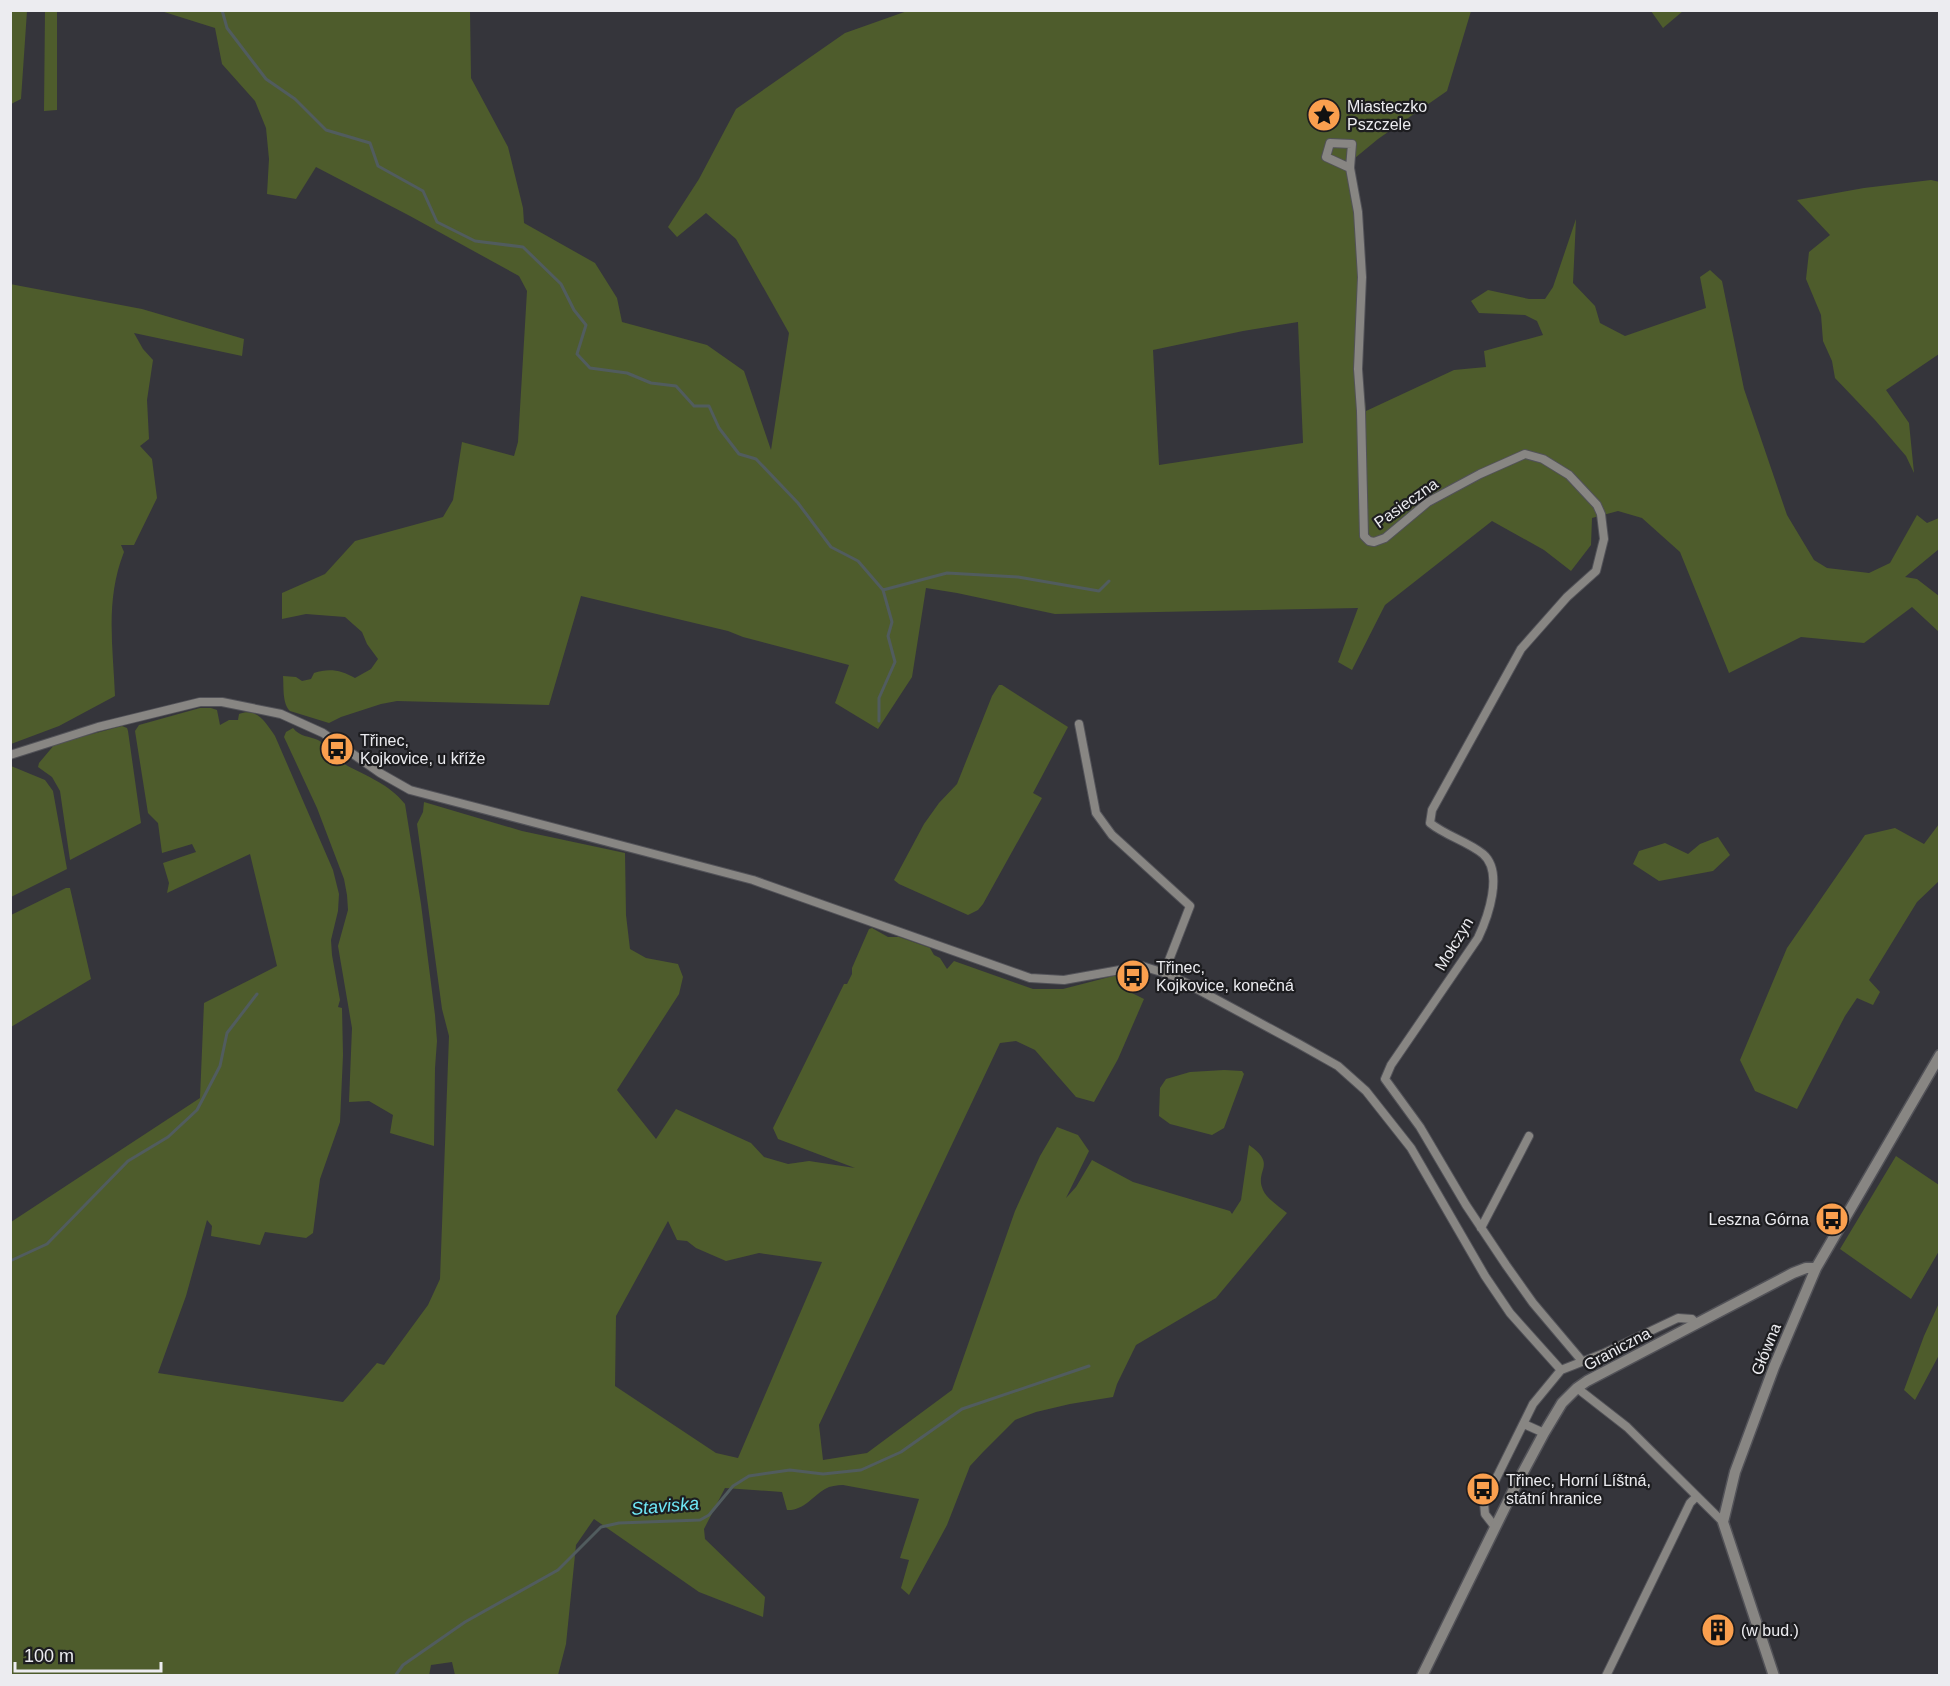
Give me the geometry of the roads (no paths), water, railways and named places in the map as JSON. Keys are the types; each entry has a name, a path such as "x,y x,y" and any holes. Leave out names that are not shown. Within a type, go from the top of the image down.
{"street":[{"name":"Pasieczna","path":"1350,168 1358,212 1362,277 1358,369 1364,536 1374,542 1385,538 1428,502 1480,474 1525,454 1543,459 1569,475 1597,505 1601,514 1605,539 1596,571 1568,597 1521,649"},
{"name":"Mołczyn","path":"1521,649 1430,817 1430,823 1439,830 1473,848 1491,862 1494,876 1486,922 1465,959 1402,1049 1385,1079 1420,1127 1481,1228 1533,1303 1582,1361"},
{"path":"10,755 98,727 200,702 243,705 281,714 323,733 380,773 410,790 753,879 1030,978 1064,980 1143,966 1164,973 1338,1066 1366,1091 1411,1148 1485,1276 1504,1304 1561,1370"},
{"path":"1079,724 1096,813 1112,835 1190,906 1164,973"},
{"name":"Główna","path":"1723,1522 1735,1472 1774,1367 1816,1268 1940,1055"},
{"path":"1481,1228 1529,1136"},
{"name":"Graniczna","path":"1723,1522 1627,1427 1577,1388 1793,1273 1806,1268 1816,1268"},
{"path":"1495,1527 1485,1514 1484,1503 1533,1404 1561,1370 1602,1354 1678,1318 1692,1319 1697,1324"},
{"path":"1422,1676 1544,1433 1562,1403 1577,1388"},
{"path":"1524,1424 1544,1433"},
{"path":"1606,1676 1690,1503 1696,1497"},
{"path":"1723,1522 1774,1676"}],"waterway":[{"path":"222,10 227,28 266,79 295,99 326,130 370,143 378,166 423,191 437,222 475,241 523,247 561,284 574,310 586,325 577,354 590,368 627,373 651,383 676,386 694,406 709,406 719,428 739,454 756,459 798,503 831,547 858,561 883,590 947,573 1018,577 1099,591 1109,581"},
{"path":"879,721 879,698 895,662 888,636 892,622 883,590"},
{"path":"10,1261 47,1244 128,1161 168,1137 197,1110 220,1066 227,1033 257,994"},
{"name":"Staviska","path":"395,1676 403,1665 465,1622 558,1570 601,1527 619,1523 700,1520 709,1515 733,1486 749,1476 790,1470 823,1474 861,1470 901,1452 962,1409 1089,1366"}],"place":[{"name":"Miasteczko Pszczele","path":"1324,115"},
{"name":"Třinec, Kojkovice, u kříže","path":"337,749"},
{"name":"Třinec, Kojkovice, konečná","path":"1133,976"},
{"name":"Leszna Górna","path":"1832,1219"},
{"name":"Třinec, Horní Líštná, státní hranice","path":"1483,1489"},
{"name":"(w bud.)","path":"1718,1630"}]}
